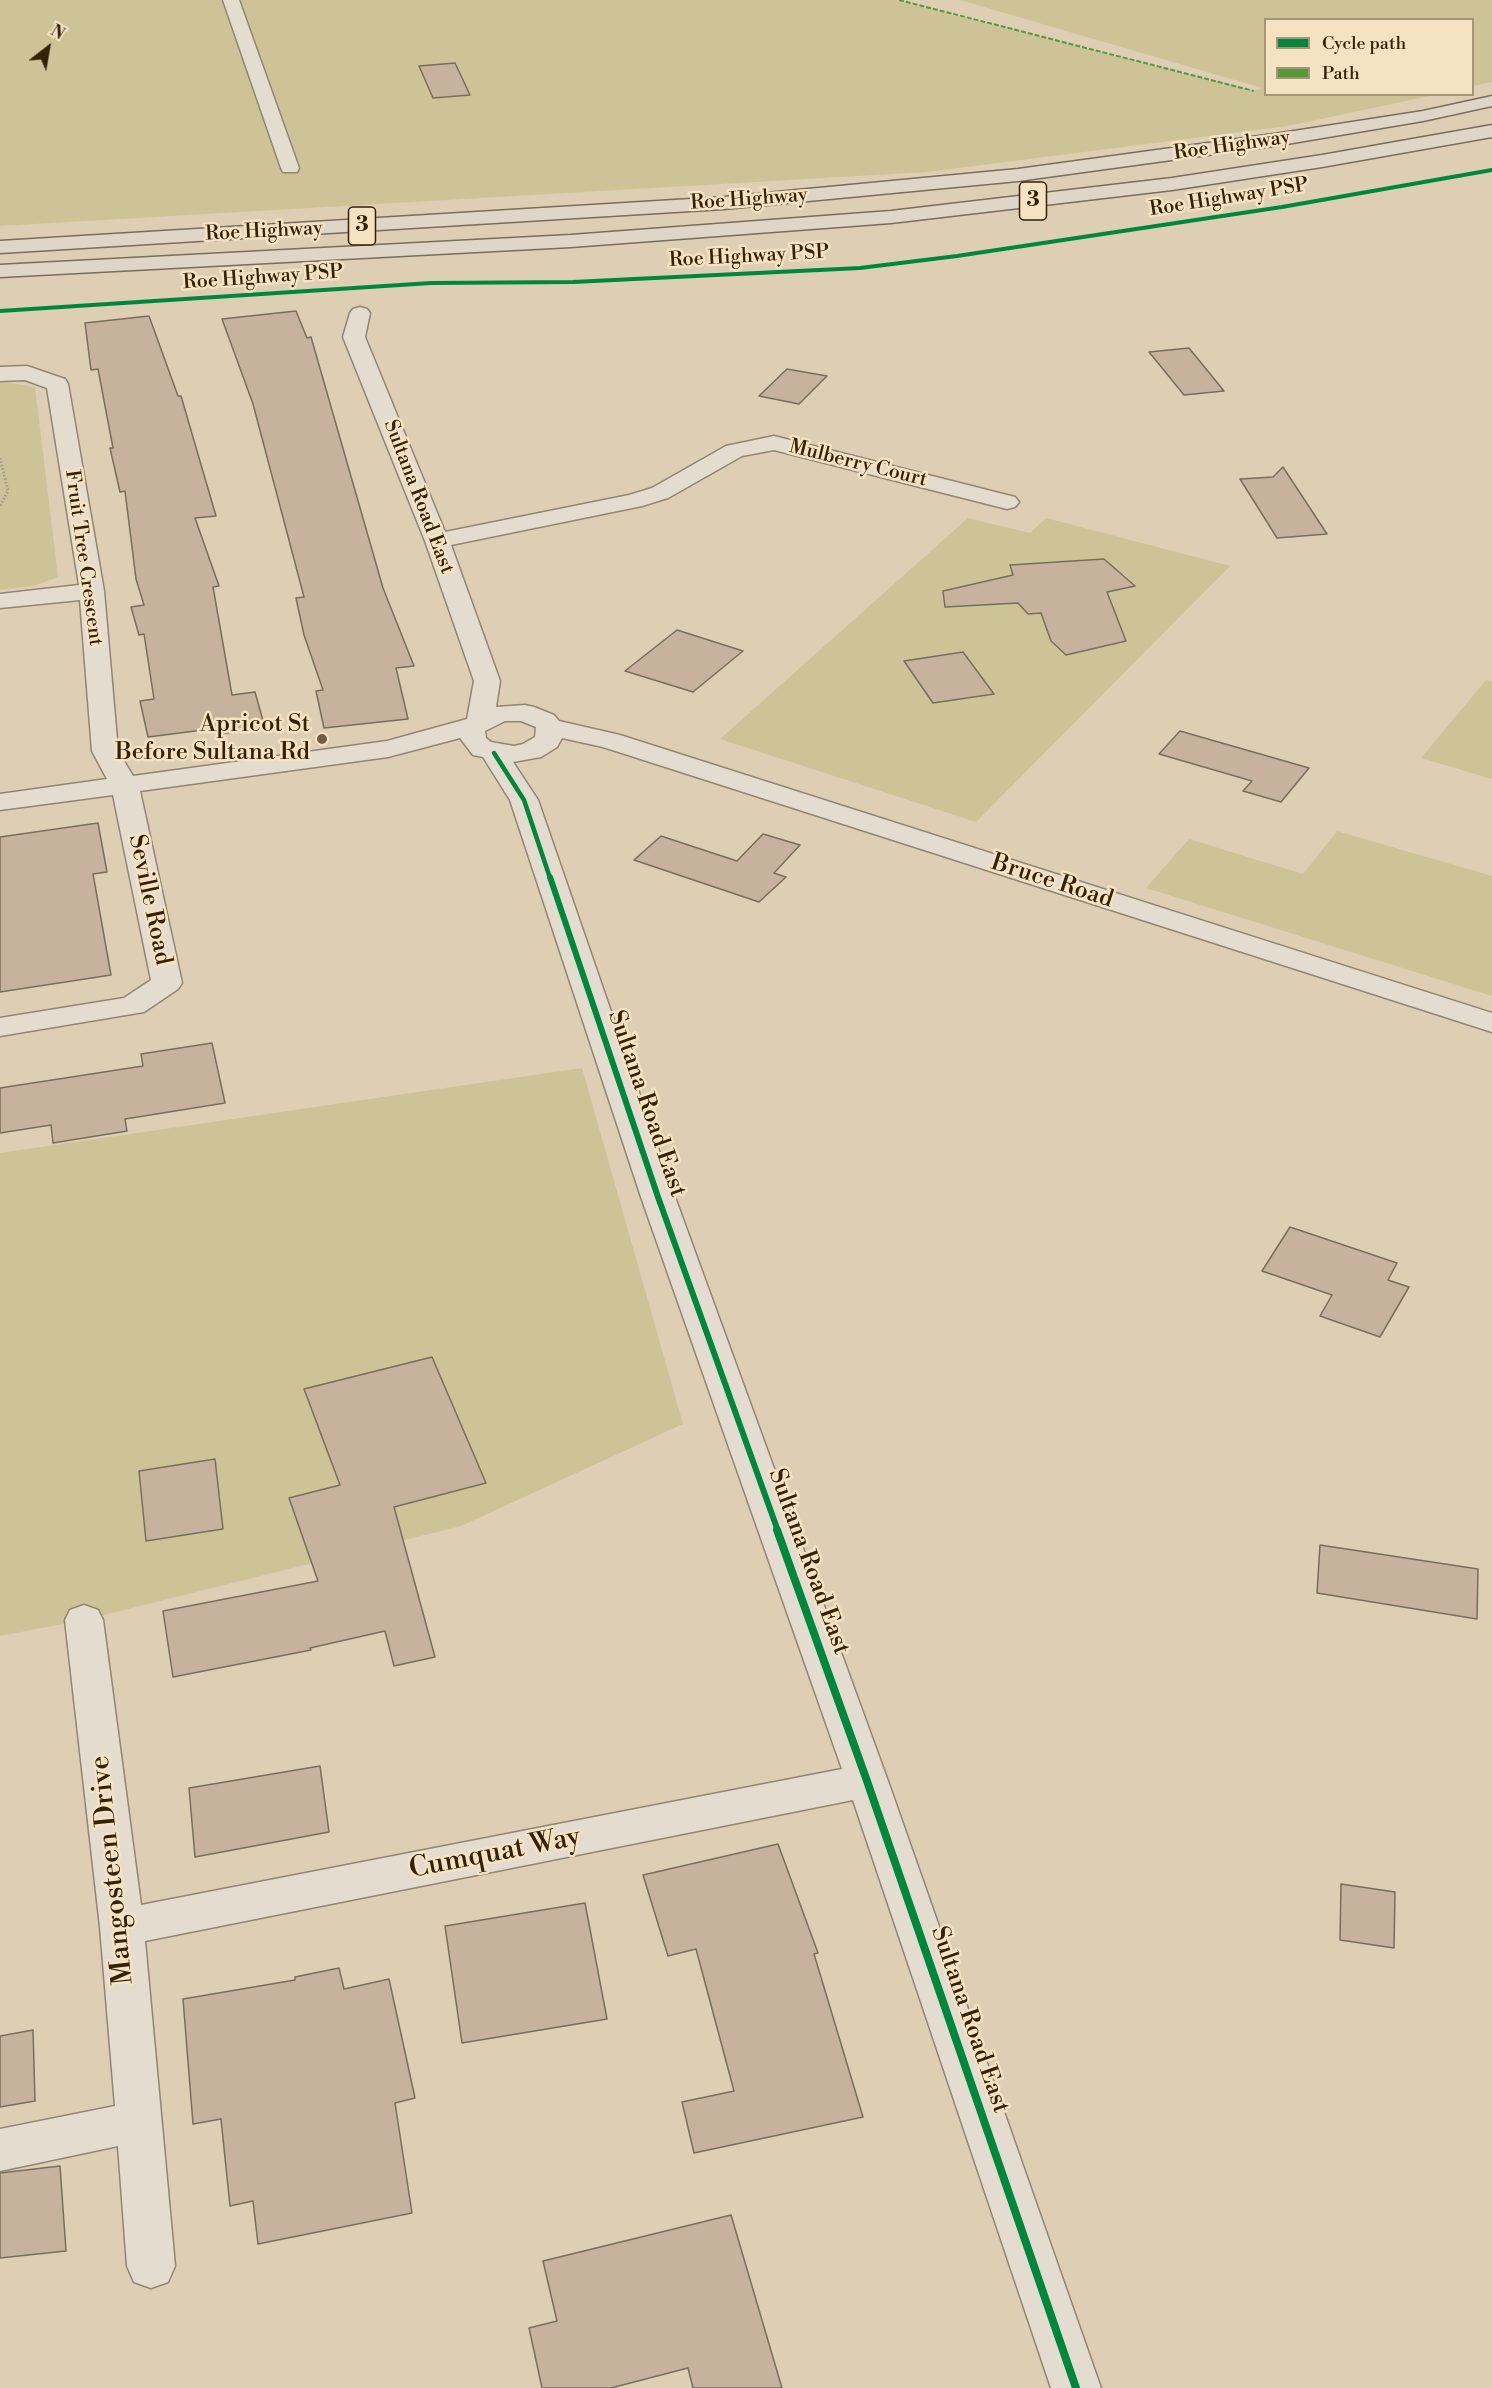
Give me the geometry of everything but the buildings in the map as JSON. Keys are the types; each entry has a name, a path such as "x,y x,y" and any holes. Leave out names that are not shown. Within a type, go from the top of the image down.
{"highway":[{"name":"Roe Highway","path":"0,247 724,203 884,189 1018,175 1281,139 1423,116 1492,101"},
{"name":"Roe Highway","path":"0,271 571,242 891,217 1172,184 1322,161 1492,131"}],"street":[{"path":"231,0 290,168"},
{"name":"Sultana Road East","path":"360,313 354,337 437,541 487,681 483,737 524,800 658,1197 867,1781 1076,2388"},
{"name":"Fruit Tree Crescent","path":"0,374 27,373 57,384 92,591 105,750 124,786"},
{"name":"Mulberry Court","path":"437,541 634,501 660,493 734,451 774,443 1007,502"},
{"path":"0,602 92,591"},
{"path":"487,681 525,713"},
{"path":"0,802 483,737 505,713 525,713 536,716 541,742"},
{"name":"Bruce Road","path":"483,737 514,754 541,742 611,741 1492,1023"},
{"name":"Sultana Road East","path":"524,800 541,742"},
{"name":"Seville Road","path":"0,1027 133,1006 167,983 124,786"},
{"name":"Mangosteen Drive","path":"84,1620 122,1927 151,2266"},
{"name":"Cumquat Way","path":"122,1927 867,1781"},
{"path":"0,2150 138,2121"}],"path":[{"path":"0,458 8,490 0,506"}],"shaded area":[{"path":"0,0 894,0 1254,91 1262,88 960,0 1492,0 1492,82 1474,86 1474,18 1264,18 1264,96 1429,96 1288,126 927,172 0,226"},
{"path":"0,383 35,387 58,577 34,586 0,590"},
{"path":"968,518 1030,533 1046,518 1230,566 976,822 720,739"},
{"path":"1486,680 1492,682 1492,779 1421,758"},
{"path":"1337,831 1492,876 1492,996 1146,888 1189,839 1303,874"},
{"path":"582,1068 683,1424 461,1526 84,1620 0,1636 0,1153"}],"marked path":[{"path":"899,0 1254,91"}],"cycle path":[{"name":"Roe Highway PSP","path":"0,311 431,283 573,282 860,268 957,256 1282,207 1492,170"},
{"path":"494,753 524,800 658,1197 867,1781 1076,2388"}],"place":[{"name":"Apricot St Before Sultana Rd","path":"322,739"}]}
